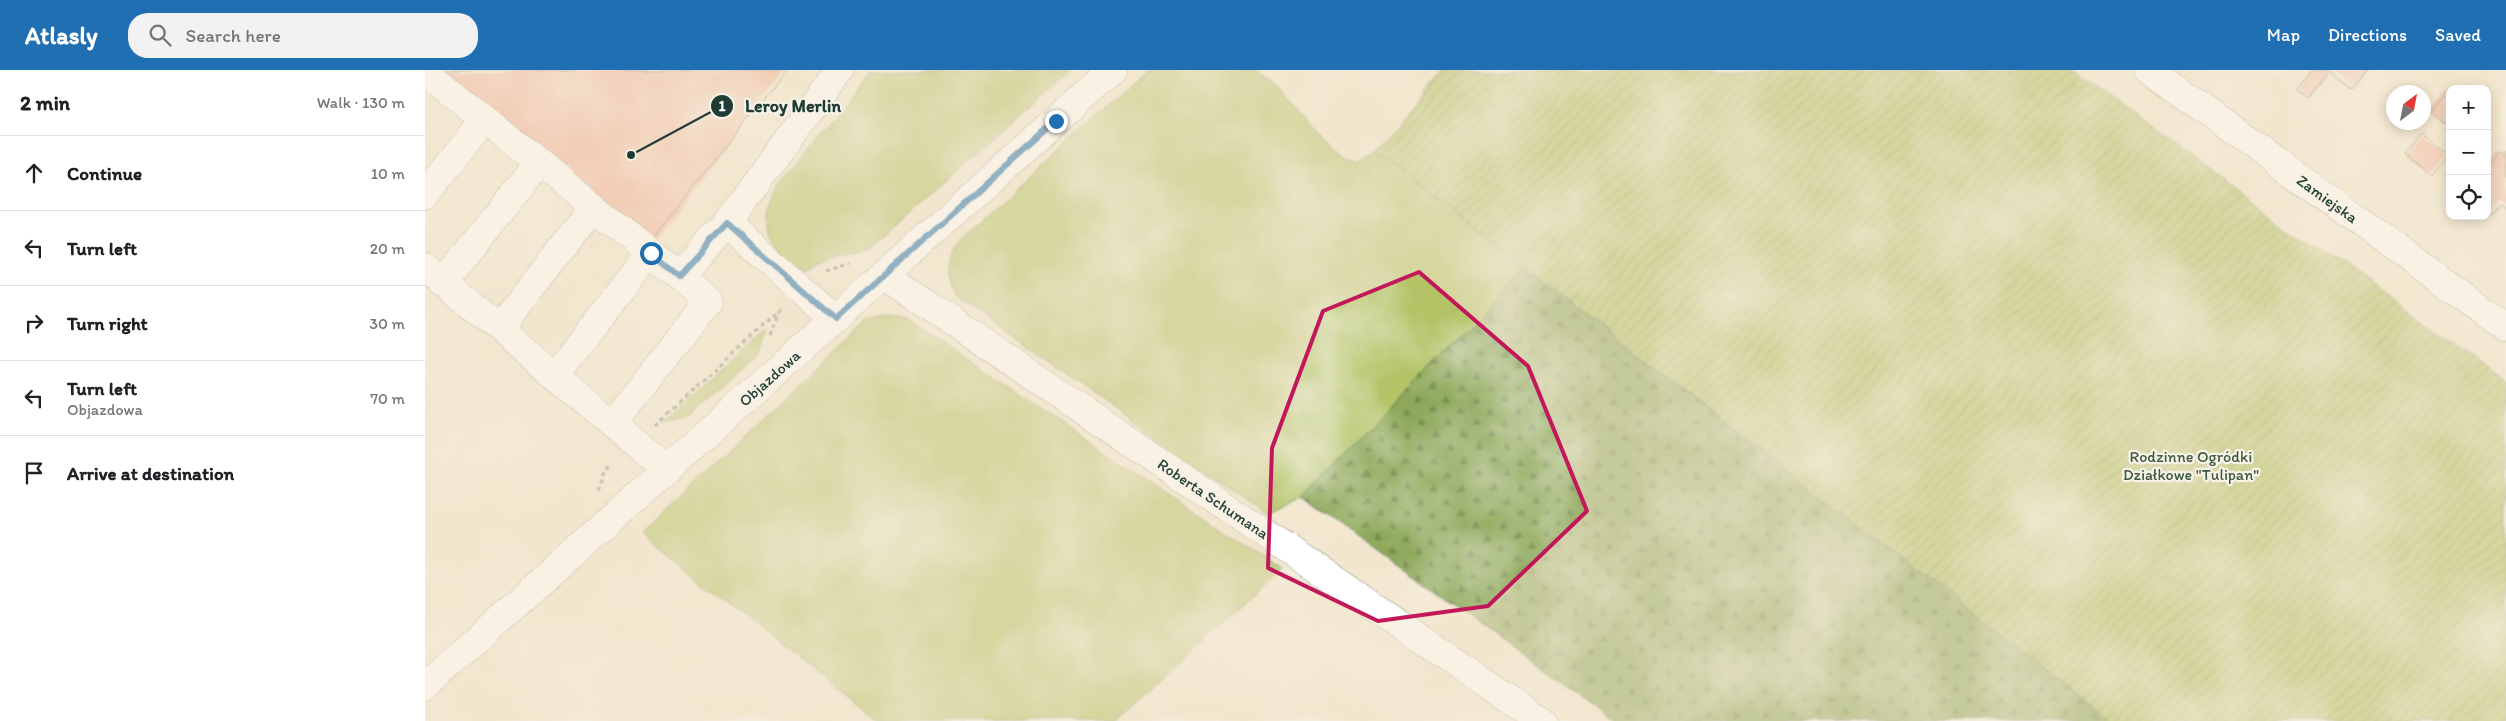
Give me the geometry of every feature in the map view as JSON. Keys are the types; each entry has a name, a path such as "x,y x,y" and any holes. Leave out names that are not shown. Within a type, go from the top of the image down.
{"street":[{"path":"679,276 727,223 840,70"},
{"name":"Objazdowa","path":"425,686 1113,70"},
{"name":"Zamiejska","path":"2149,70 2506,327"},
{"path":"426,75 485,119 651,253 708,302 611,424"},
{"path":"425,195 485,119"},
{"path":"539,163 434,276 667,470"},
{"path":"499,329 594,207"},
{"path":"727,223 836,319"},
{"path":"554,375 651,253"},
{"name":"Roberta Schumana","path":"884,276 1542,721"}],"path":[{"path":"657,429 649,430 779,312 769,340"}],"highlighted area":[{"path":"1419,272 1528,366 1587,511 1488,606 1378,621 1268,568 1272,448 1323,311"}],"green space":[{"path":"871,70 1071,70 869,249 818,259 807,268 784,250 771,233 769,213 772,200 779,185"},
{"path":"1147,70 1255,70 1276,85 1318,133 1343,153 1360,161 1374,150 1525,268 1304,497 1268,513 955,297 949,281 949,262 959,241"},
{"name":"Rodzinne Ogródki Działkowe \"Tulipan\"","path":"1445,70 2071,70 2506,382 2506,721 2112,721 1374,150"},
{"path":"1525,268 2112,721 1616,721 1304,497"},
{"path":"888,318 907,319 1283,569 1115,721 878,721 642,533 867,323"},
{"path":"768,328 760,353 688,418 664,423"}],"building":[{"path":"438,70 787,70 650,240"},
{"path":"2312,70 2368,70 2351,90 2329,72 2308,98 2297,89"},
{"path":"2446,92 2446,122 2431,111"},
{"path":"2421,134 2446,153 2446,158 2432,176 2405,154"},
{"path":"2506,150 2506,208 2499,202 2491,211 2491,162 2499,151 2503,154"}],"place":[{"name":"Leroy Merlin","path":"631,155"}],"route":[{"path":"651,253 679,276 727,223 836,319 1056,121"}]}
